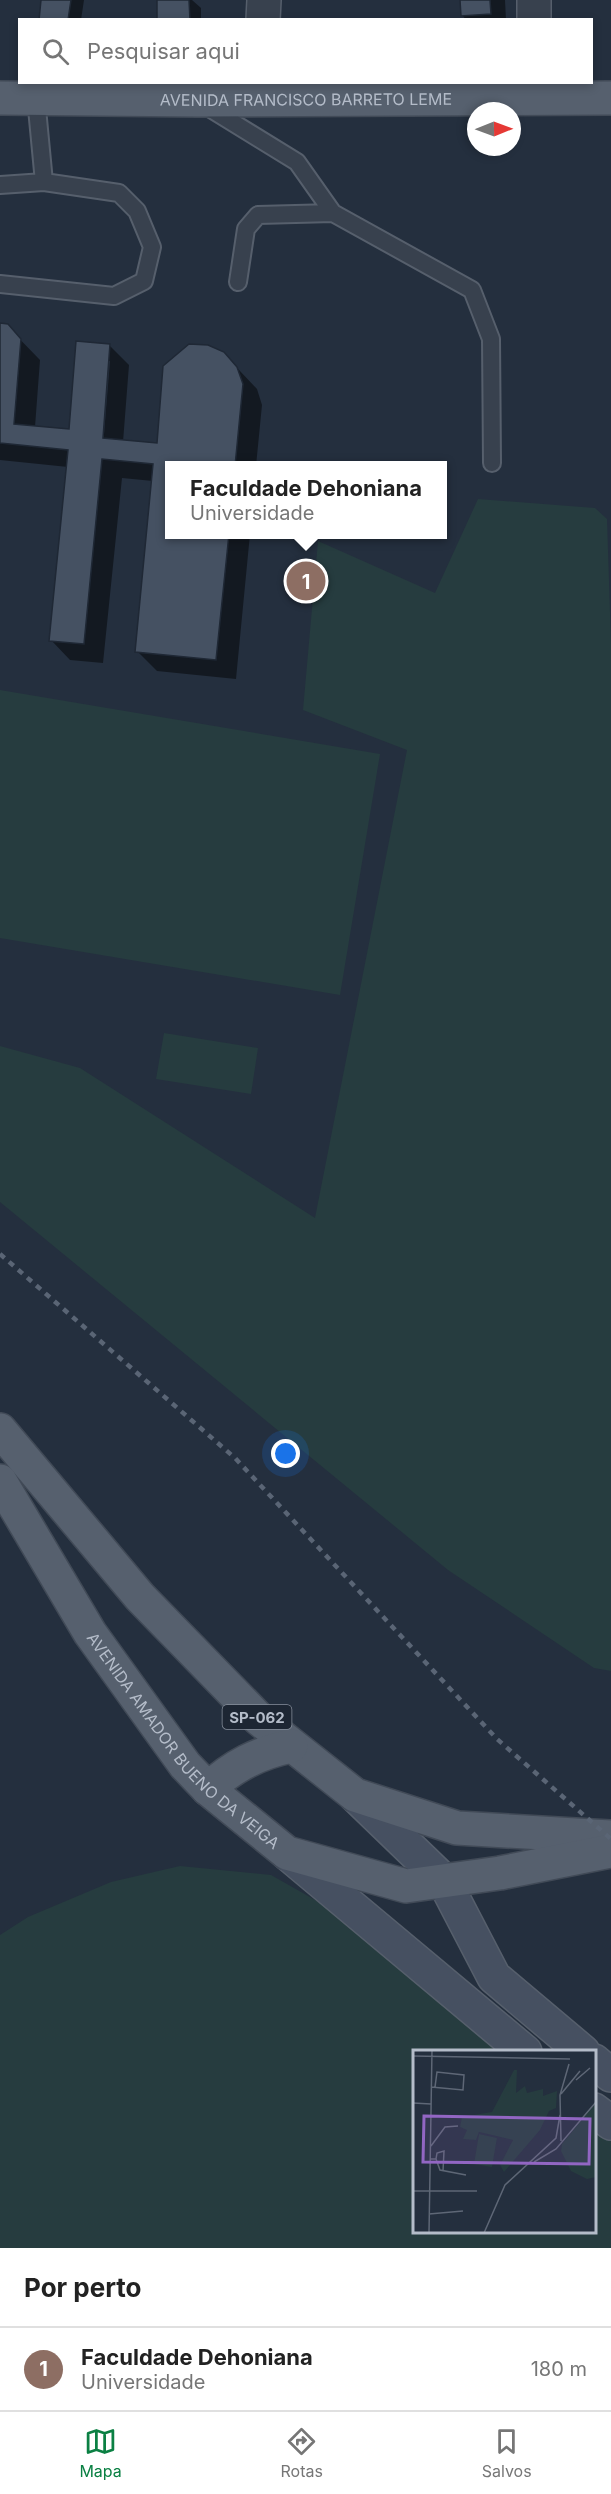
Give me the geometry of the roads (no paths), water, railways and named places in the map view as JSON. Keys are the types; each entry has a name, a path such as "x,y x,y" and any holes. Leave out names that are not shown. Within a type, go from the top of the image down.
{"main road":[{"name":"AVENIDA FRANCISCO BARRETO LEME","path":"0,98 198,100 262,91 536,91 611,98"},
{"name":"SP-062","path":"0,1430 140,1597 259,1719 355,1795 457,1828 611,1837"},
{"name":"AVENIDA AMADOR BUENO DA VEIGA","path":"0,1481 90,1633 185,1765 208,1789 288,1853 523,2050"},
{"path":"208,1789 228,1771 243,1763 291,1746"},
{"path":"355,1795 444,1881 494,1977 581,2050"},
{"path":"288,1853 406,1886 611,1851"},
{"path":"596,2063 611,2075"},
{"path":"596,2112 611,2123"}],"street":[{"path":"263,18 264,0"},
{"path":"534,0 534,18"}],"lane":[{"path":"36,98 44,182"},
{"path":"198,100 297,162 333,213 472,290 491,339 492,464"},
{"path":"0,185 44,182 119,192 137,212 152,247 144,281 114,296 0,284"},
{"path":"238,282 246,229 258,215 333,213"}],"railway":[{"path":"0,1254 235,1458 497,1739 611,1839"}],"place":[{"name":"Faculdade Dehoniana","path":"306,581"}]}
